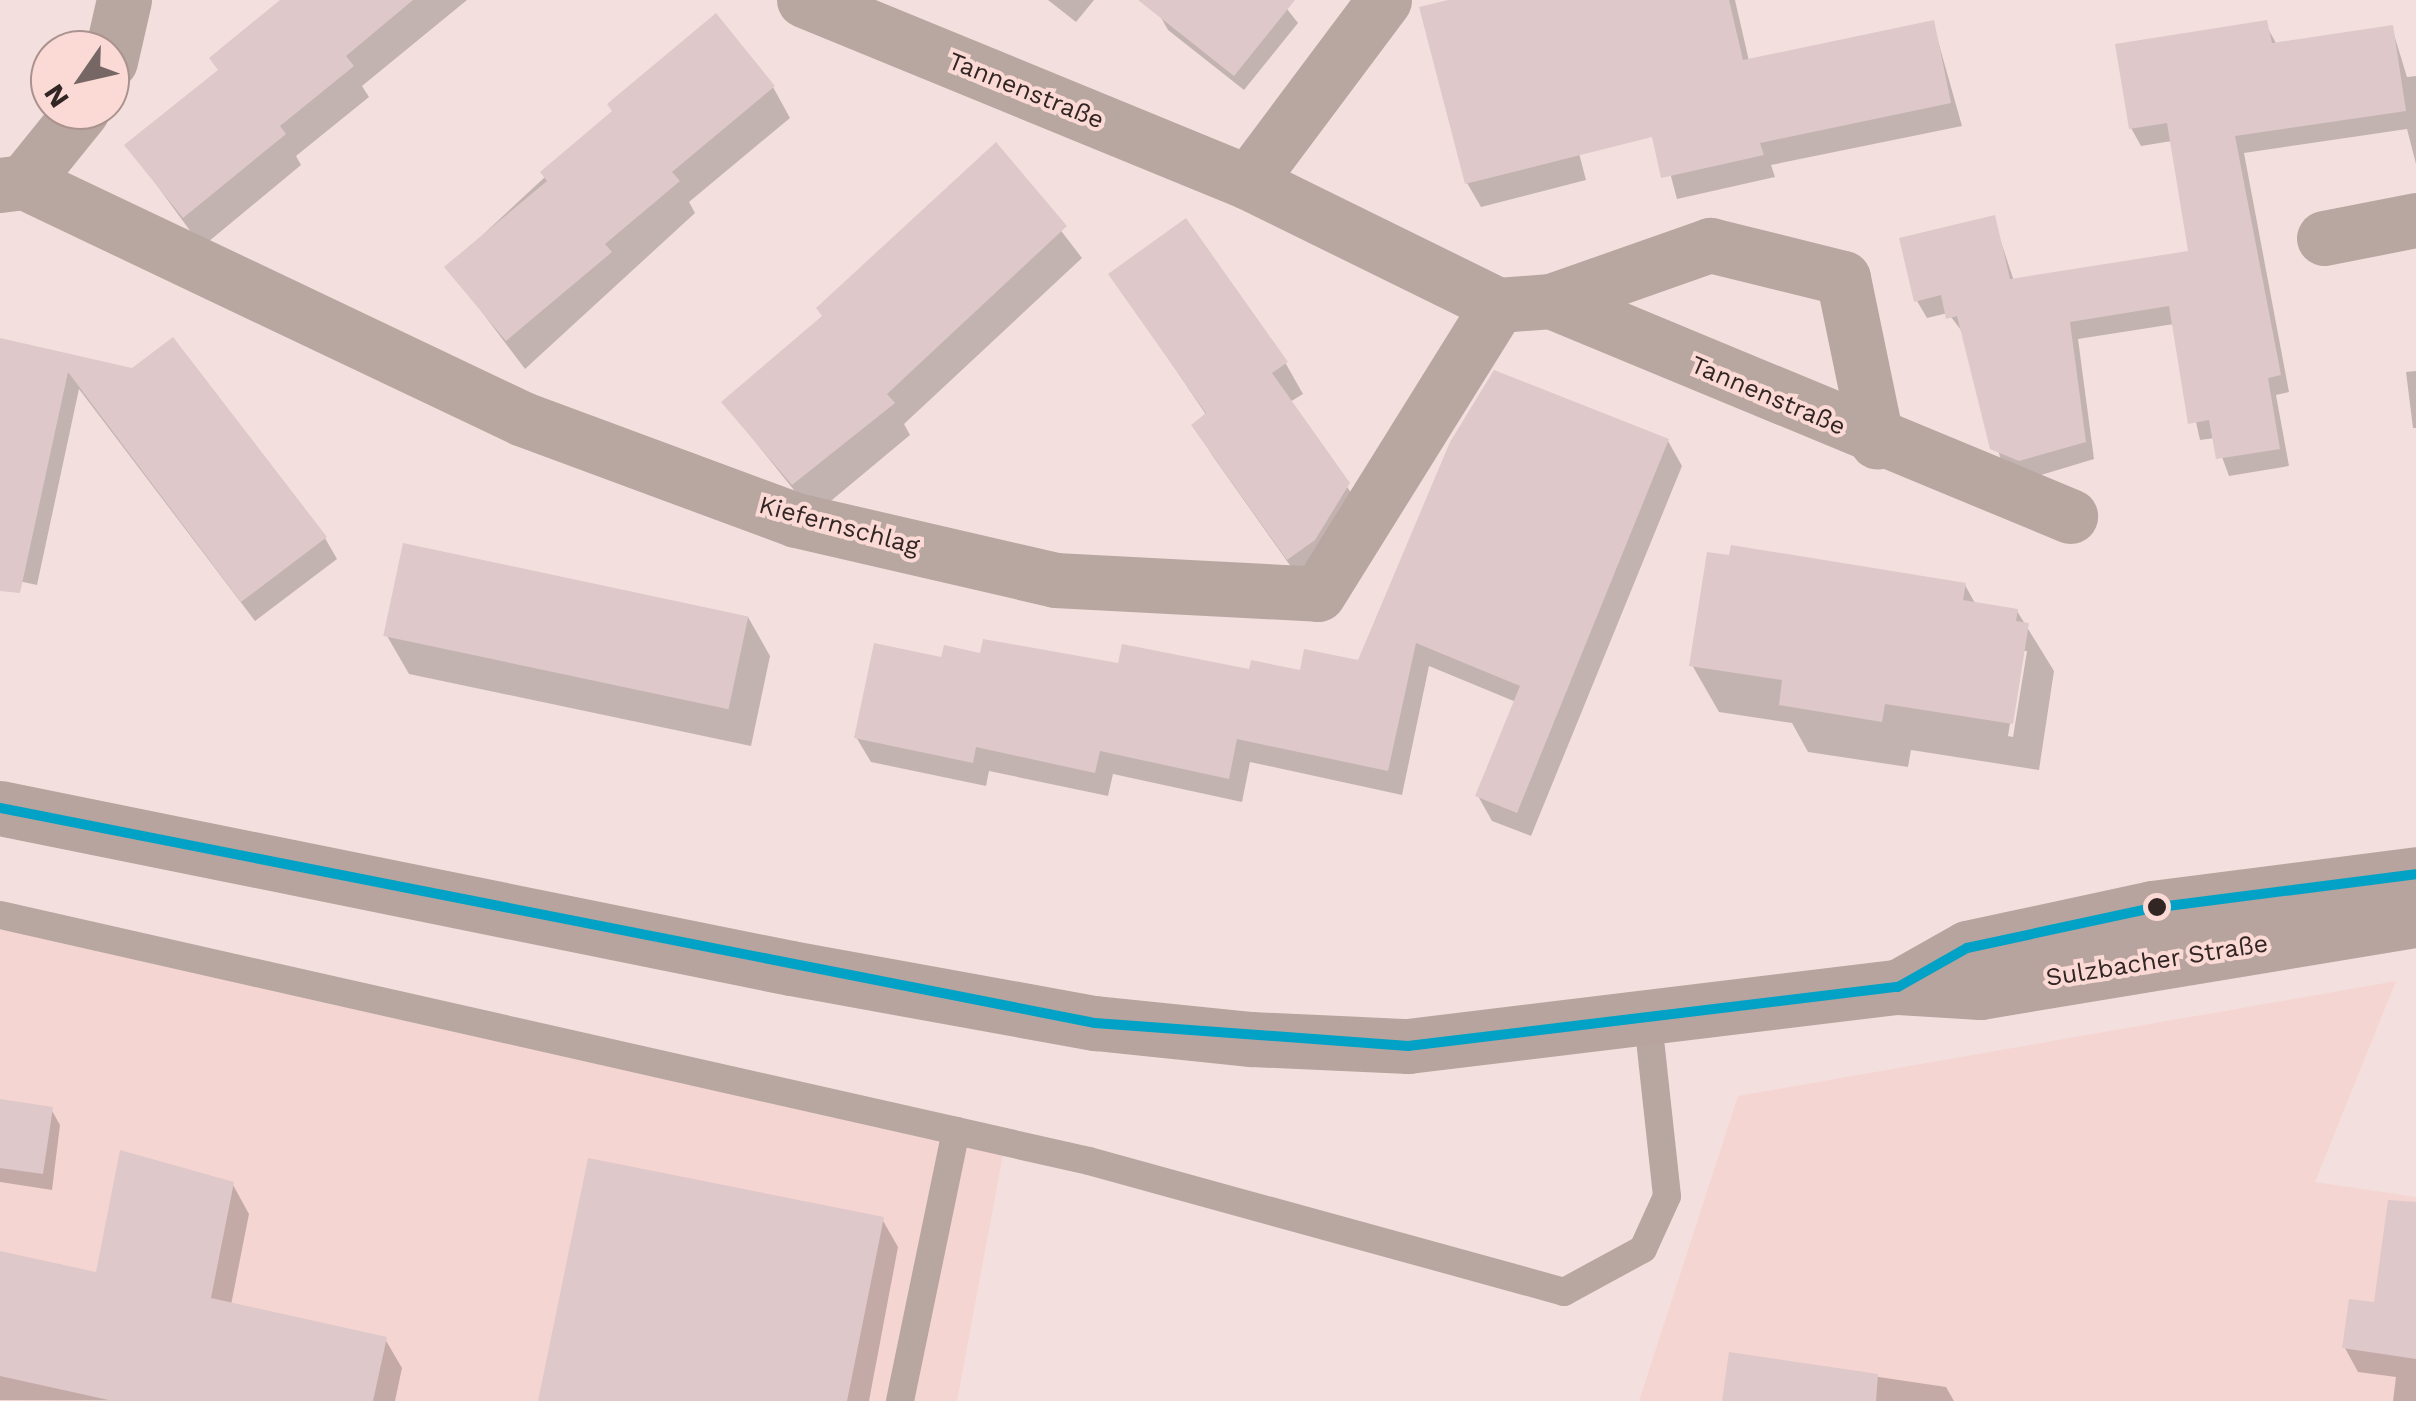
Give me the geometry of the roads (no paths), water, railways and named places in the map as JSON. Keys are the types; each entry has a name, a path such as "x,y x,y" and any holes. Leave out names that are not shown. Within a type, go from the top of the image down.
{"main road":[{"name":"Sulzbacher Straße","path":"0,808 584,926 1096,1023 1252,1039 1408,1046 1648,1021 1898,988 1980,992 2416,920"},
{"name":"Sulzbacher Straße","path":"1898,988 1967,948 2041,932 2416,874"}],"street":[{"path":"117,30 124,0"},
{"name":"Tannenstraße","path":"804,0 1248,182 1524,302 2070,516"},
{"path":"1248,182 1384,0"},
{"path":"12,183 63,130"},
{"name":"Kiefernschlag","path":"12,183 523,419 796,520 1055,580 1318,594 1524,302"},
{"path":"2324,238 2416,220"},
{"name":"Tannenstraße","path":"1524,302 1710,245 1843,278 1877,442"}],"lane":[{"path":"0,916 956,1130 1564,1292 1643,1248 1666,1196 1648,1021"},
{"path":"900,1401 956,1130"}]}
